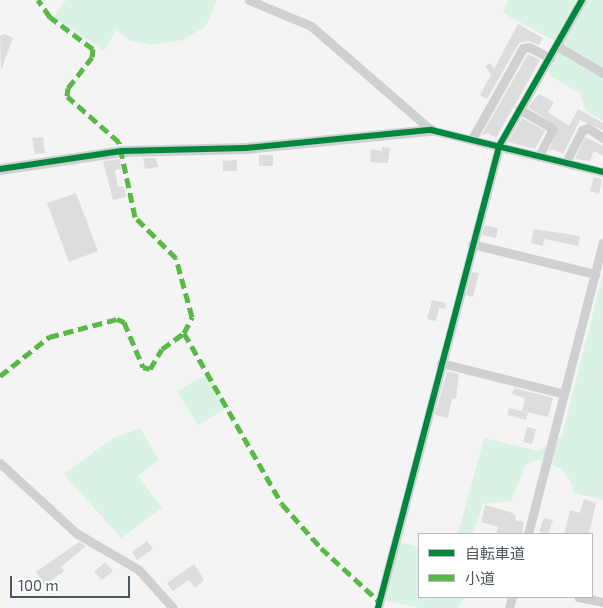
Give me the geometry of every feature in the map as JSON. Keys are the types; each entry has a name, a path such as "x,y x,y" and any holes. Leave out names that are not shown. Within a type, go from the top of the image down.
{"street":[{"path":"249,0 311,26 431,130"},
{"path":"378,608 499,146 582,0"},
{"path":"472,139 523,48 529,46 550,58"},
{"path":"557,46 603,73"},
{"path":"520,110 553,129 539,156"},
{"path":"566,162 582,130 588,128 603,138"},
{"path":"0,169 122,151 246,148 431,130 603,172"},
{"path":"528,533 603,242"},
{"path":"472,244 595,274"},
{"path":"441,363 564,394"},
{"path":"0,463 76,533 139,570 173,608"},
{"path":"583,598 603,602"}],"green space":[{"path":"66,0 217,0 206,26 183,40 151,45 129,40 116,30 104,51 53,17"},
{"path":"508,0 603,0 603,121 586,111 580,94 549,75 553,40 503,13"},
{"path":"603,273 603,500 574,493 570,480 560,468 538,460 526,464 511,501 483,504 473,533 458,533 484,438 538,451 562,436"},
{"path":"208,374 228,407 198,425 177,391"},
{"path":"140,428 159,460 138,476 162,508 121,538 64,474 113,438"},
{"path":"400,542 418,547 418,598 463,598 458,608 421,608 386,601"}],"building":[{"path":"518,24 543,38 539,45 529,41 519,43 487,99 480,95 491,75 485,66 490,63 494,69"},
{"path":"5,34 13,38 1,70 0,36"},
{"path":"528,54 540,60 496,138 487,133 481,136"},
{"path":"539,94 554,102 548,112 569,126 578,109 603,123 603,130 580,120 563,154 553,149 548,152 559,128 528,107"},
{"path":"522,118 545,131 535,149 508,142"},
{"path":"43,137 45,153 35,154 32,138"},
{"path":"585,137 603,146 603,156 594,151 590,161 575,159"},
{"path":"382,147 390,148 388,163 370,162 371,149 382,151"},
{"path":"259,155 273,155 273,166 259,166"},
{"path":"143,158 156,158 158,167 145,169"},
{"path":"120,159 121,169 115,170 118,187 124,186 126,197 113,200 103,161"},
{"path":"237,160 237,171 223,171 223,161"},
{"path":"594,177 602,179 599,194 590,191"},
{"path":"76,193 98,251 69,262 47,203"},
{"path":"485,225 498,228 496,238 482,235"},
{"path":"534,229 580,236 578,246 544,239 543,246 531,243"},
{"path":"472,272 479,273 473,297 466,295"},
{"path":"432,300 446,303 445,309 439,308 436,321 427,319"},
{"path":"447,371 459,374 456,399 452,398 448,418 435,415"},
{"path":"514,388 553,398 548,417 522,411 525,398 512,394"},
{"path":"509,408 528,413 526,420 507,415"},
{"path":"527,427 536,429 532,444 523,442"},
{"path":"584,499 596,503 589,533 564,533 570,510 580,513"},
{"path":"485,505 510,512 516,516 515,520 524,522 522,533 496,533 498,527 481,522"},
{"path":"544,518 553,520 548,533 539,532"},
{"path":"147,541 153,549 137,560 132,552"},
{"path":"79,542 86,546 61,567 64,571 45,585 36,572"},
{"path":"105,562 113,571 102,580 94,572"},
{"path":"194,564 204,580 195,588 189,580 173,591 167,583"}],"marked path":[{"path":"0,376 49,337 117,319 124,322 143,367 150,369 162,349 184,333 192,317 176,258 135,217 119,142 67,96 68,88 92,57 93,49 50,17 38,0"},
{"path":"184,333 282,504 321,548 380,602"}],"cycle path":[{"path":"378,608 499,146 582,0"},
{"path":"0,169 122,151 246,148 431,130 603,172"}]}
